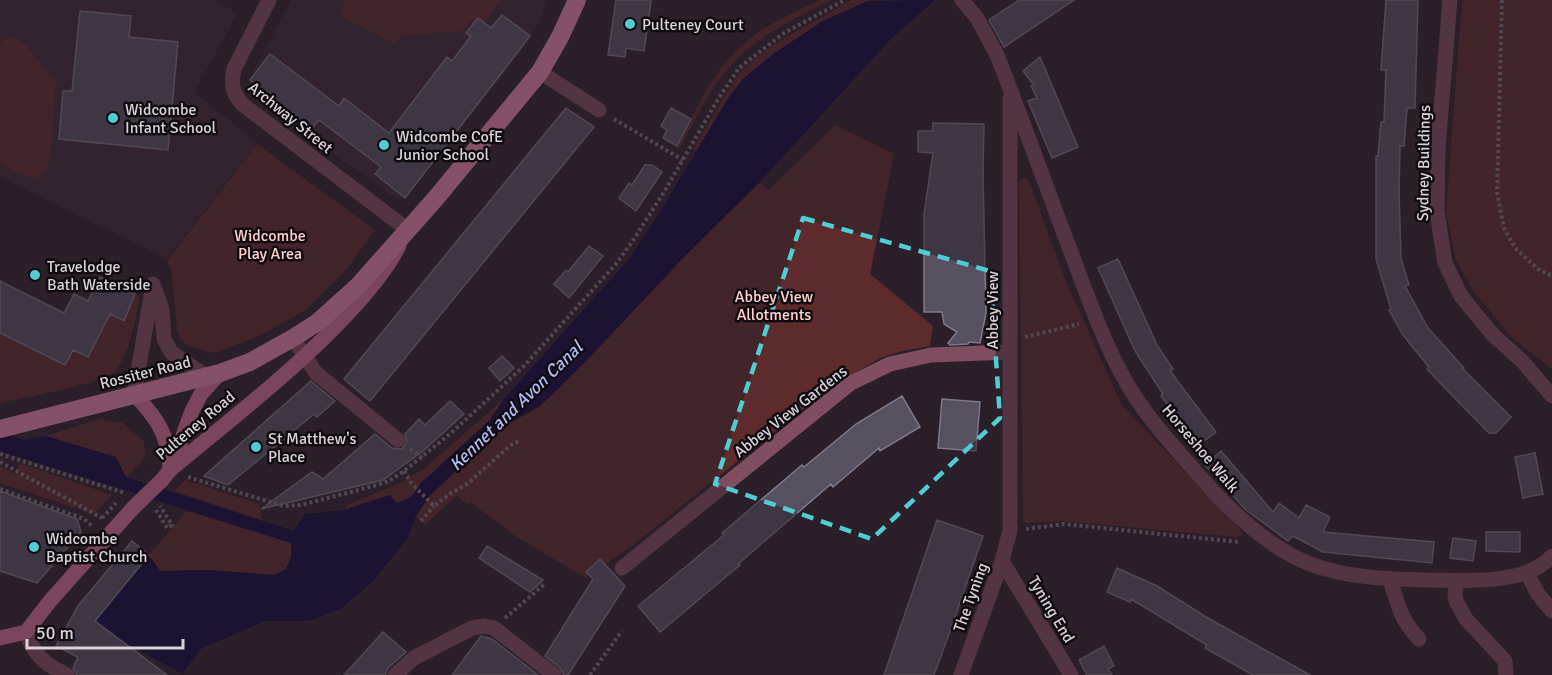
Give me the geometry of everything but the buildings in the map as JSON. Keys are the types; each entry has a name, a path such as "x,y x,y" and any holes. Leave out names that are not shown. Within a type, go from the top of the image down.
{"highway":[{"name":"Pulteney Road","path":"293,338 318,322 340,303 408,230 540,72 577,0"},
{"name":"Rossiter Road","path":"7,427 213,375 250,362 293,338"}],"main road":[{"name":"Pulteney Road","path":"26,632 135,502 305,358 351,310 387,269 408,230"},
{"path":"166,475 192,411 213,375"},
{"path":"134,394 156,418 162,429 169,456 166,475"},
{"path":"0,639 26,632"}],"street":[{"name":"Archway Street","path":"269,0 234,69 233,93 242,104 408,230"},
{"name":"Horseshoe Walk","path":"962,0 977,18 992,46 1097,320 1121,374 1158,430 1228,508 1262,536 1309,564 1342,574 1390,579 1503,578 1527,573 1544,565 1552,556"},
{"name":"Sydney Buildings","path":"1450,0 1438,148 1437,212 1445,263 1461,296 1493,335 1523,362 1551,393"},
{"path":"540,72 599,110"},
{"name":"Abbey View","path":"1010,90 1010,530"},
{"path":"134,394 153,284 162,309 164,339 171,352 213,375"},
{"path":"293,338 316,373 398,440"},
{"name":"Abbey View Gardens","path":"621,568 851,383 890,364 931,355 1010,345"},
{"name":"The Tyning","path":"961,675 1002,561 1010,530"},
{"name":"Tyning End","path":"1002,561 1071,675"},
{"path":"1527,573 1538,594 1552,611"},
{"path":"1390,579 1402,618 1419,639"},
{"path":"1457,580 1456,601 1466,619 1505,661 1506,675"},
{"path":"395,675 414,657 472,628 484,626 494,628 554,675"},
{"path":"26,632 32,649 45,663 66,675"}],"path":[{"path":"166,475 283,506 301,505 370,487 389,481 404,471 450,434 523,367 594,289 632,242 740,68 784,33 845,0"},
{"path":"1502,0 1497,193 1504,228 1515,248 1538,269 1552,276"},
{"path":"599,110 683,160"},
{"path":"1010,345 1097,320"},
{"path":"421,521 433,504 467,484 511,445 519,441"},
{"path":"0,454 135,502"},
{"path":"0,462 102,518 110,534"},
{"path":"404,471 412,484 433,504"},
{"path":"0,489 84,519 110,534"},
{"path":"156,506 172,525 167,528 156,506"},
{"path":"1010,530 1064,524 1252,543 1262,536"},
{"path":"494,628 546,583"},
{"path":"590,675 622,631"}],"highlighted area":[{"path":"803,218 990,271 1000,418 872,539 715,484"}],"shaded area":[{"name":"Widcombe Infant School","path":"0,0 214,0 238,13 194,92 257,143 167,259 0,177"},
{"name":"Widcombe CofE Junior School","path":"291,0 548,0 539,22 524,47 406,196 400,199 394,197 250,94 247,85"}],"green space":[{"path":"345,0 500,0 483,26 471,20 462,31 402,35 395,44 340,16"},
{"path":"820,0 831,0 758,41 733,63 710,93 680,148 677,146 715,76 735,51 782,18"},
{"path":"852,0 870,0 823,21 773,54 743,79 727,100 696,151 693,149 735,79 748,66 775,44"},
{"path":"1462,0 1552,0 1552,369 1511,337 1474,292 1456,260 1446,213"},
{"path":"13,37 24,43 56,82 51,152 47,169 38,178 21,174 0,164 0,44 4,39"},
{"name":"Abbey View Allotments","path":"835,125 894,154 870,274 933,326 930,346 880,358 829,388 633,545 586,578 517,537 470,502 468,504 456,496 425,525 416,516 433,493 504,426 540,406 559,388 683,258 759,183 769,190"},
{"name":"Widcombe Play Area","path":"257,144 375,230 345,271 307,309 261,335 215,353 188,346 180,339 177,329 171,269 167,261"},
{"path":"1025,177 1029,181 1065,279 1121,404 1243,533 1241,536 1062,521 1023,523 1019,183"},
{"path":"136,294 140,297 131,336 125,355 115,371 79,386 0,403 0,334 65,366 73,351 88,358 110,316 124,322"},
{"path":"501,403 490,420 421,483 413,497 396,503 390,495 344,510 349,504 398,484 424,469"},
{"path":"103,418 105,421 123,423 144,442 145,458 126,477 116,457 46,436"},
{"path":"19,463 112,495 94,514 0,483 0,466 16,475"},
{"path":"185,480 259,504 262,520 174,491"},
{"path":"187,511 291,543 291,557 286,569 275,575 206,570 160,571 149,555"}],"water":[{"name":"Kennet and Avon Canal","path":"935,0 892,38 759,183 683,258 559,388 540,406 504,426 429,496 416,516 408,538 375,579 341,609 309,621 266,621 202,648 182,674 126,643 95,621 149,555 160,571 206,570 275,575 286,569 291,557 291,543 0,451 0,432 23,440 46,436 116,457 126,477 294,531 305,514 343,510 390,495 396,503 408,499 421,483 490,420 504,399 629,259 659,214 727,100 743,79 773,54 823,21 868,1"}],"place":[{"name":"Pulteney Court","path":"630,24"},
{"name":"Widcombe Infant School","path":"113,118"},
{"name":"Widcombe CofE Junior School","path":"384,145"},
{"name":"Travelodge Bath Waterside","path":"35,275"},
{"name":"St Matthew's Place","path":"256,447"},
{"name":"Widcombe Baptist Church","path":"34,547"}]}
